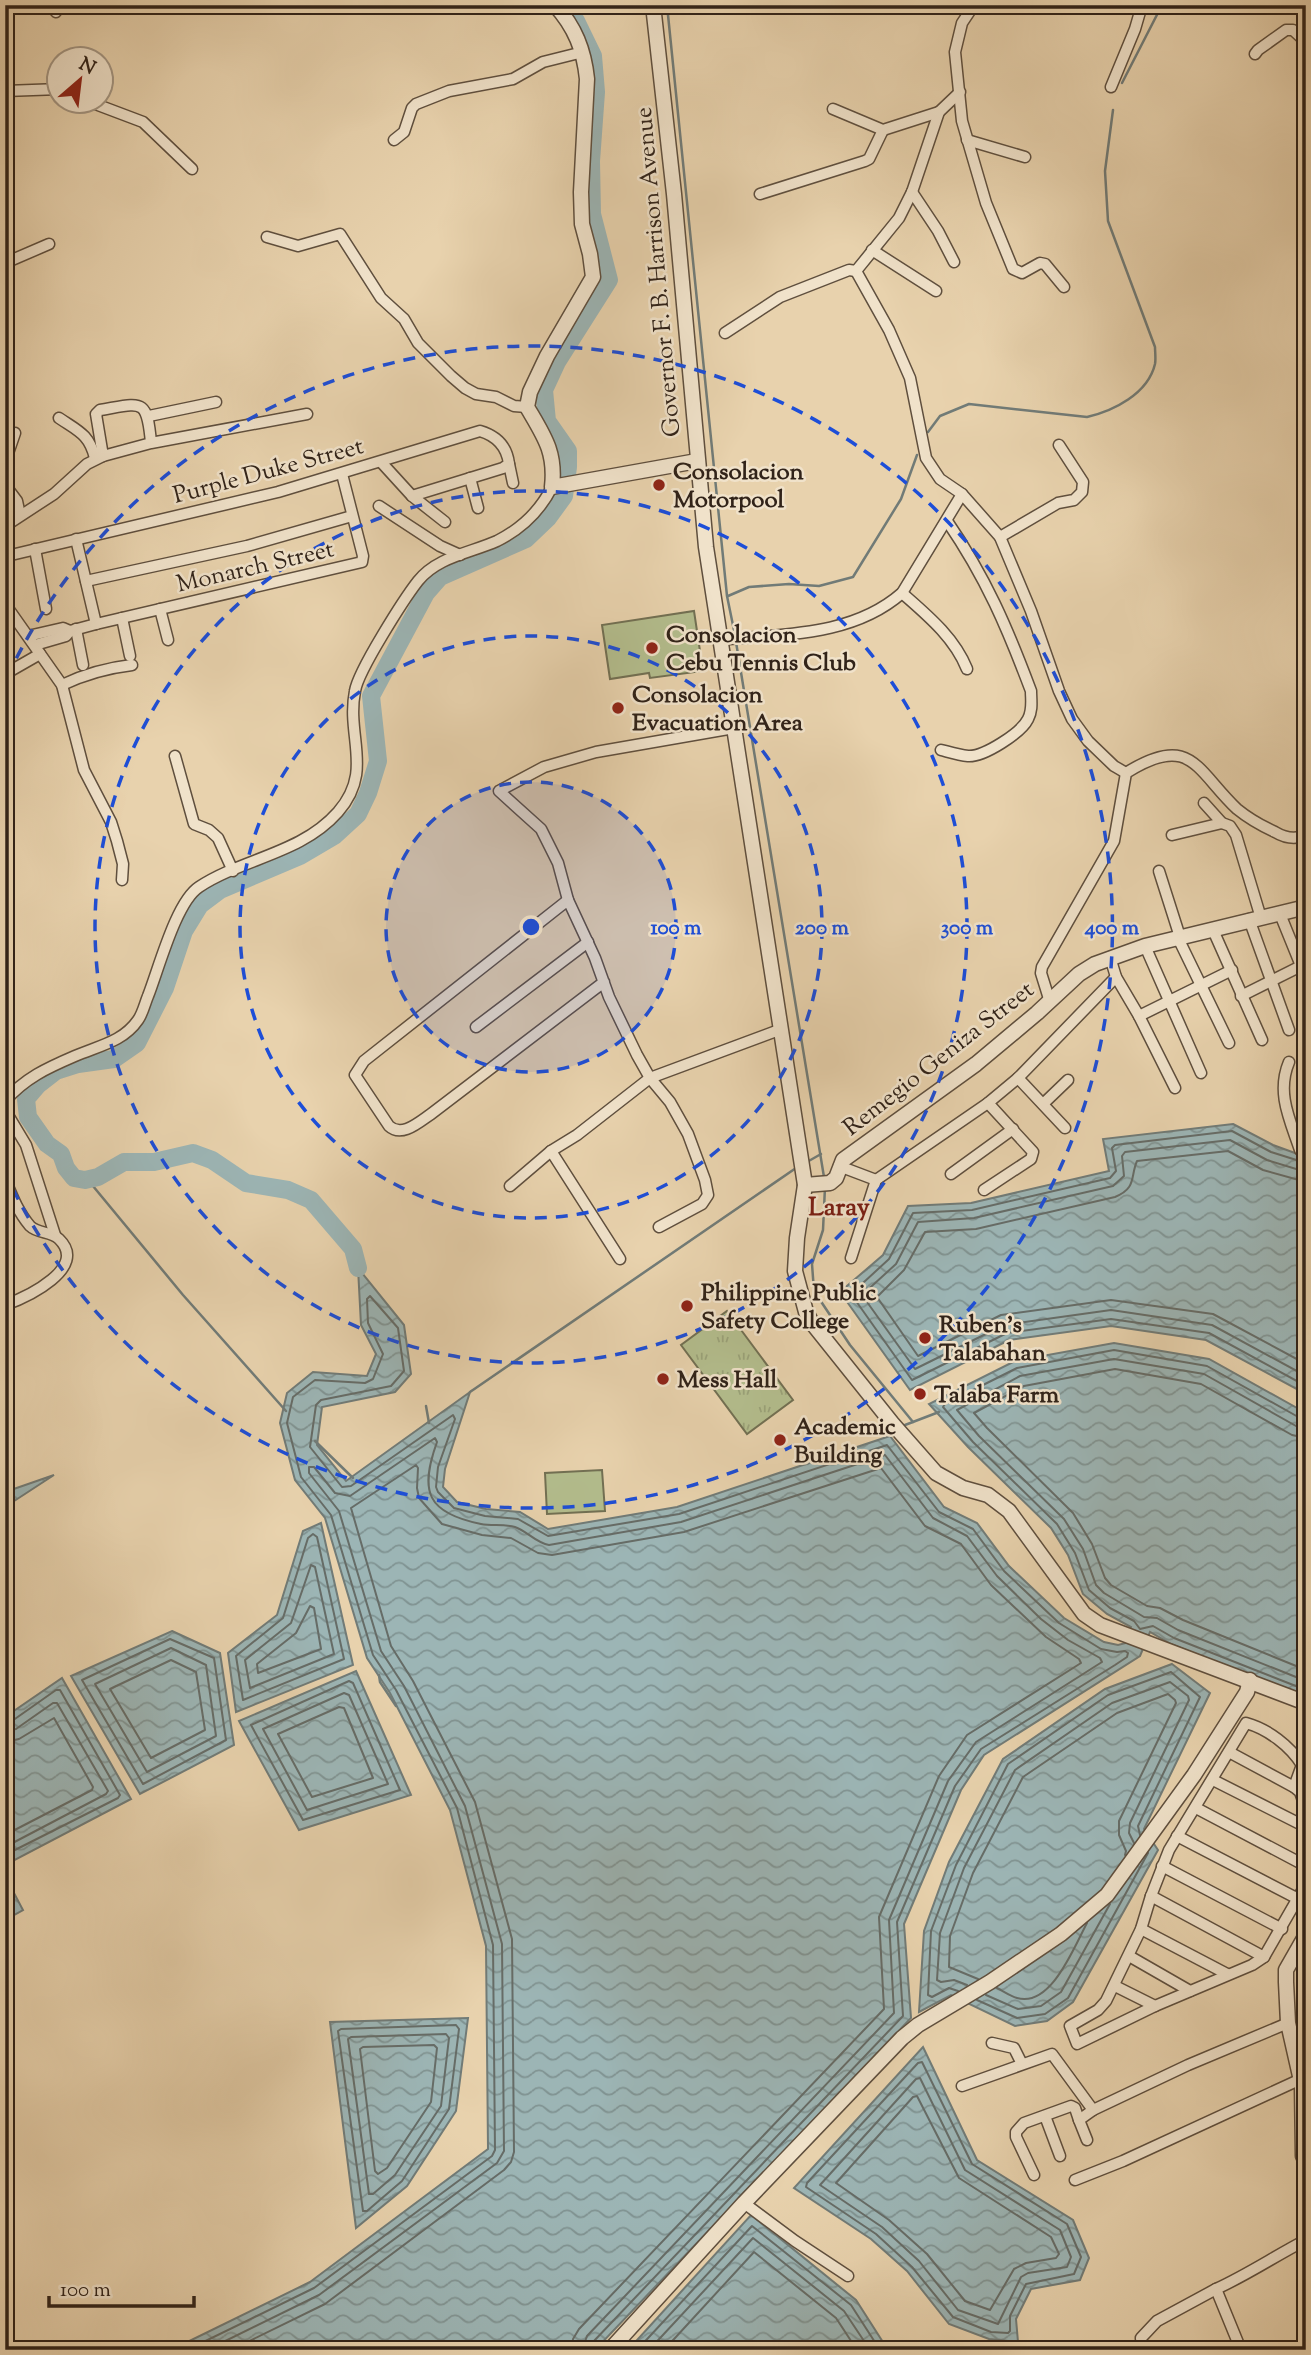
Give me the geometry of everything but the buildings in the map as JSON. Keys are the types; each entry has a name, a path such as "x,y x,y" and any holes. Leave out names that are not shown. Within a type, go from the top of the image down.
{"street":[{"path":"555,5 573,28 583,52 587,79 581,165 582,213 593,277 547,356 530,392 527,407 548,442 554,472 561,485"},
{"name":"Governor F. B. Harrison Avenue","path":"653,5 674,194 697,460 731,639 734,728 779,1030 817,1185 797,1238 795,1271 806,1312 892,1423 936,1473 963,1488 988,1495 1009,1511 1084,1614 1100,1625 1306,1703"},
{"path":"974,5 962,23 955,52 962,121 986,203 1013,269 1022,273 1040,263 1045,264 1064,287"},
{"path":"1111,87 1142,5"},
{"path":"1255,54 1286,30 1293,30 1306,42"},
{"path":"394,140 404,132 412,108 416,104 449,91 513,79 543,62 583,52"},
{"path":"5,91 46,90"},
{"path":"833,108 883,130 939,112 960,92"},
{"path":"116,112 143,122 192,169"},
{"path":"856,271 900,218 912,192 939,112"},
{"path":"760,194 865,161 883,130"},
{"path":"967,140 1025,157"},
{"path":"912,192 938,231 954,262"},
{"path":"267,237 298,246 340,234 381,298 404,319 418,343 451,376 476,394 527,407"},
{"path":"5,263 49,244"},
{"path":"872,250 936,291"},
{"path":"724,333 780,297 849,270 856,271"},
{"path":"856,271 889,330 910,378 926,458 940,479 962,494 1000,537 1072,719 1088,741 1114,766 1126,773"},
{"path":"149,416 216,402"},
{"path":"99,457 96,414 100,410 137,404 143,407 149,416 151,443"},
{"path":"5,526 54,494 99,457 151,443 307,414"},
{"path":"59,418 85,436 99,457"},
{"name":"Purple Duke Street","path":"11,555 278,492 480,431 491,434 507,451 506,466"},
{"path":"5,462 15,433"},
{"path":"1000,537 1058,503 1074,500 1082,492 1083,482 1059,445"},
{"path":"5,1101 20,1084 50,1067 107,1045 125,1034 139,1019 182,906 197,888 279,853 320,828 337,813 353,792 358,766 353,724 355,689 418,580 435,565 498,540 528,520 561,485 697,460"},
{"path":"381,462 412,496 445,522"},
{"path":"412,496 506,466 513,483"},
{"name":"Monarch Street","path":"5,674 34,645 63,628 73,630 362,562 363,556 342,474"},
{"path":"470,478 478,508"},
{"path":"5,485 17,500 20,515"},
{"path":"731,639 821,630 863,617 890,603 902,593 962,494"},
{"path":"379,506 440,546 460,555"},
{"path":"86,581 247,546 352,516"},
{"path":"941,750 969,756 985,754 1019,730 1029,719 1031,706 1031,691 991,593 973,558 947,521"},
{"path":"76,539 96,624"},
{"path":"34,549 46,609"},
{"path":"902,593 937,625 962,657 967,669"},
{"path":"5,604 62,685 85,770 111,822 117,841 123,864 122,880"},
{"path":"160,609 169,640"},
{"path":"62,685 83,675 131,660 122,618"},
{"path":"73,630 83,665"},
{"path":"659,1227 702,1205 708,1195 705,1180 688,1134 670,1102 650,1078 621,1024 589,942 568,900 558,863 541,830 499,791 544,766 596,752 734,728"},
{"path":"175,756 194,824 209,830 218,838 233,871"},
{"path":"1126,773 1155,757 1181,757 1202,768 1238,810 1280,835 1297,838 1306,835"},
{"path":"1050,1002 1041,973 1042,967 1114,841 1126,773"},
{"path":"1204,803 1222,823 1230,826 1236,835 1270,981 1289,1030"},
{"path":"1172,835 1222,823"},
{"path":"1159,871 1179,937 1229,1043"},
{"path":"568,900 364,1061 355,1075 388,1126 400,1132 431,1114 604,982"},
{"name":"Remegio Geniza Street","path":"817,1185 836,1178 839,1166 850,1154 976,1064 1079,974 1110,957 1145,946 1306,907"},
{"path":"1280,914 1306,978"},
{"path":"1213,930 1262,1040"},
{"path":"476,1027 589,942"},
{"path":"1145,946 1202,1073"},
{"path":"1110,957 1116,977 1175,1088"},
{"path":"1241,996 1301,966"},
{"path":"1139,1016 1232,970"},
{"path":"851,1258 876,1180 988,1103 1018,1077 1116,977"},
{"path":"510,1186 650,1078 779,1030"},
{"path":"1289,1062 1284,1074 1282,1095 1300,1150 1306,1154"},
{"path":"1018,1077 1065,1128"},
{"path":"1043,1104 1068,1080"},
{"path":"984,1190 1033,1156 1033,1152 988,1103"},
{"path":"5,1110 26,1145 55,1235 66,1249 64,1270 29,1294 5,1305"},
{"path":"951,1174 1013,1129"},
{"path":"551,1152 620,1259"},
{"path":"839,1166 876,1180"},
{"path":"5,1178 20,1214 34,1229 55,1235"},
{"path":"610,2350 744,2203 902,2038 1060,1934 1107,1895 1194,1775 1247,1692 1251,1680"},
{"path":"1294,1787 1302,1765 1296,1755 1262,1727 1246,1723 1177,1836 1162,1866 1141,1929 1115,1986 1098,2010 1070,2026 1077,2044 1155,2006 1252,1965 1264,1957 1302,1901 1306,1884"},
{"path":"1229,1752 1294,1787 1300,1792 1306,1810"},
{"path":"1213,1780 1306,1827"},
{"path":"1196,1808 1306,1866"},
{"path":"1177,1836 1302,1901"},
{"path":"1162,1866 1282,1928"},
{"path":"1151,1896 1264,1957"},
{"path":"1141,1929 1227,1974"},
{"path":"1306,1935 1286,1970 1288,2023 1301,2079 1303,2156 1306,2161"},
{"path":"1129,1956 1190,1991"},
{"path":"1115,1986 1155,2006"},
{"path":"1079,2120 1093,2110 1188,2065 1288,2023"},
{"path":"992,2043 1014,2048 1022,2064"},
{"path":"962,2086 1054,2055 1093,2110"},
{"path":"1076,2180 1301,2079"},
{"path":"1034,2175 1016,2134 1024,2123 1071,2106 1075,2108 1087,2140"},
{"path":"1045,2116 1060,2156"},
{"path":"744,2203 848,2276"},
{"path":"1142,2350 1141,2338 1155,2323 1242,2278 1276,2255 1306,2240"},
{"path":"1216,2290 1241,2350"}],"green space":[{"name":"Consolacion Cebu Tennis Club","path":"694,611 703,671 650,678 649,673 610,679 602,625"},
{"path":"727,1311 793,1400 747,1434 681,1345"},
{"path":"602,1470 605,1511 547,1514 545,1473"}],"water":[{"path":"1233,1124 1273,1145 1306,1157 1306,1394 1206,1340 1111,1326 1009,1340 910,1390 840,1292 883,1255 908,1206 971,1203 1109,1171 1103,1139"},
{"path":"358,1268 404,1325 411,1374 395,1392 322,1407 317,1445 346,1481 470,1392 445,1469 443,1487 457,1502 486,1509 520,1512 548,1529 677,1507 890,1436 944,1507 977,1523 1009,1566 1064,1618 1104,1642 1118,1645 1126,1643 1131,1627 1107,1614 1083,1594 1068,1555 1051,1528 968,1447 929,1404 1015,1361 1114,1343 1209,1359 1306,1413 1306,1698 1171,1644 1150,1632 1140,1656 984,1755 961,1790 904,1924 911,2018 595,2350 171,2350 310,2282 488,2149 486,1946 450,1810 390,1693 367,1658 325,1518 295,1480 280,1423 287,1393 313,1372 367,1376 376,1354 361,1325"},
{"path":"54,1475 5,1507 5,1492"},
{"path":"321,1523 353,1665 236,1712 228,1653 277,1615 303,1531"},
{"path":"172,1631 220,1653 234,1745 140,1794 71,1676"},
{"path":"1172,1664 1210,1693 1144,1829 1158,1850 1073,2002 1047,2021 1015,2026 951,1995 919,2012 924,1931 949,1862 1003,1759 1105,1689"},
{"path":"356,1671 411,1795 299,1830 239,1721"},
{"path":"62,1678 131,1799 9,1863 5,1857 5,1717"},
{"path":"5,1876 23,1910 5,1920"},
{"path":"468,2018 456,2111 407,2186 356,2228 330,2022"},
{"path":"923,2047 977,2160 1073,2220 1089,2258 1080,2280 1031,2289 1016,2319 1018,2342 989,2339 949,2324 907,2271 871,2239 794,2188"},
{"path":"751,2215 856,2300 888,2350 628,2350"}],"waterway":[{"path":"358,1268 353,1249 311,1200 288,1190 246,1183 212,1160 193,1153 154,1162 124,1162 98,1177 85,1180 74,1178 66,1168 61,1154 47,1144 28,1117 26,1099 56,1071 78,1064 114,1059 137,1043 165,988 184,931 200,905 220,890 300,856 334,836 358,814 378,761 371,696 426,593 440,577 526,539 548,518 564,496 568,451 547,421 544,390 557,362 609,280 592,214 591,161 596,92 593,56 576,21 564,5"},
{"path":"667,5 727,596 735,635"},
{"path":"1122,83 1162,5"},
{"path":"928,432 940,416 969,404 1087,417 1128,400 1151,375 1155,362 1155,347 1108,221 1105,171 1113,110"},
{"path":"728,596 749,587 789,584 819,586 853,577 901,499 917,455"},
{"path":"736,642 824,1177"},
{"path":"807,1162 821,1154"},
{"path":"470,1392 796,1168"},
{"path":"88,1180 183,1295 286,1411"},
{"path":"825,1187 823,1230 812,1264 814,1291 850,1345 913,1422"},
{"path":"426,1406 429,1423"},
{"path":"905,1425 939,1412"},
{"path":"315,1441 353,1478"},
{"path":"379,1675 380,1682 396,1706"}],"place":[{"name":"Consolacion Motorpool","path":"659,485"},
{"name":"Consolacion Cebu Tennis Club","path":"652,648"},
{"name":"Consolacion Evacuation Area","path":"618,708"},
{"name":"Philippine Public Safety College","path":"687,1306"},
{"name":"Ruben's Talabahan","path":"925,1338"},
{"name":"Mess Hall","path":"663,1379"},
{"name":"Talaba Farm","path":"920,1394"},
{"name":"Academic Building","path":"780,1440"}],"district":[{"name":"Laray","path":"839,1206"}]}
